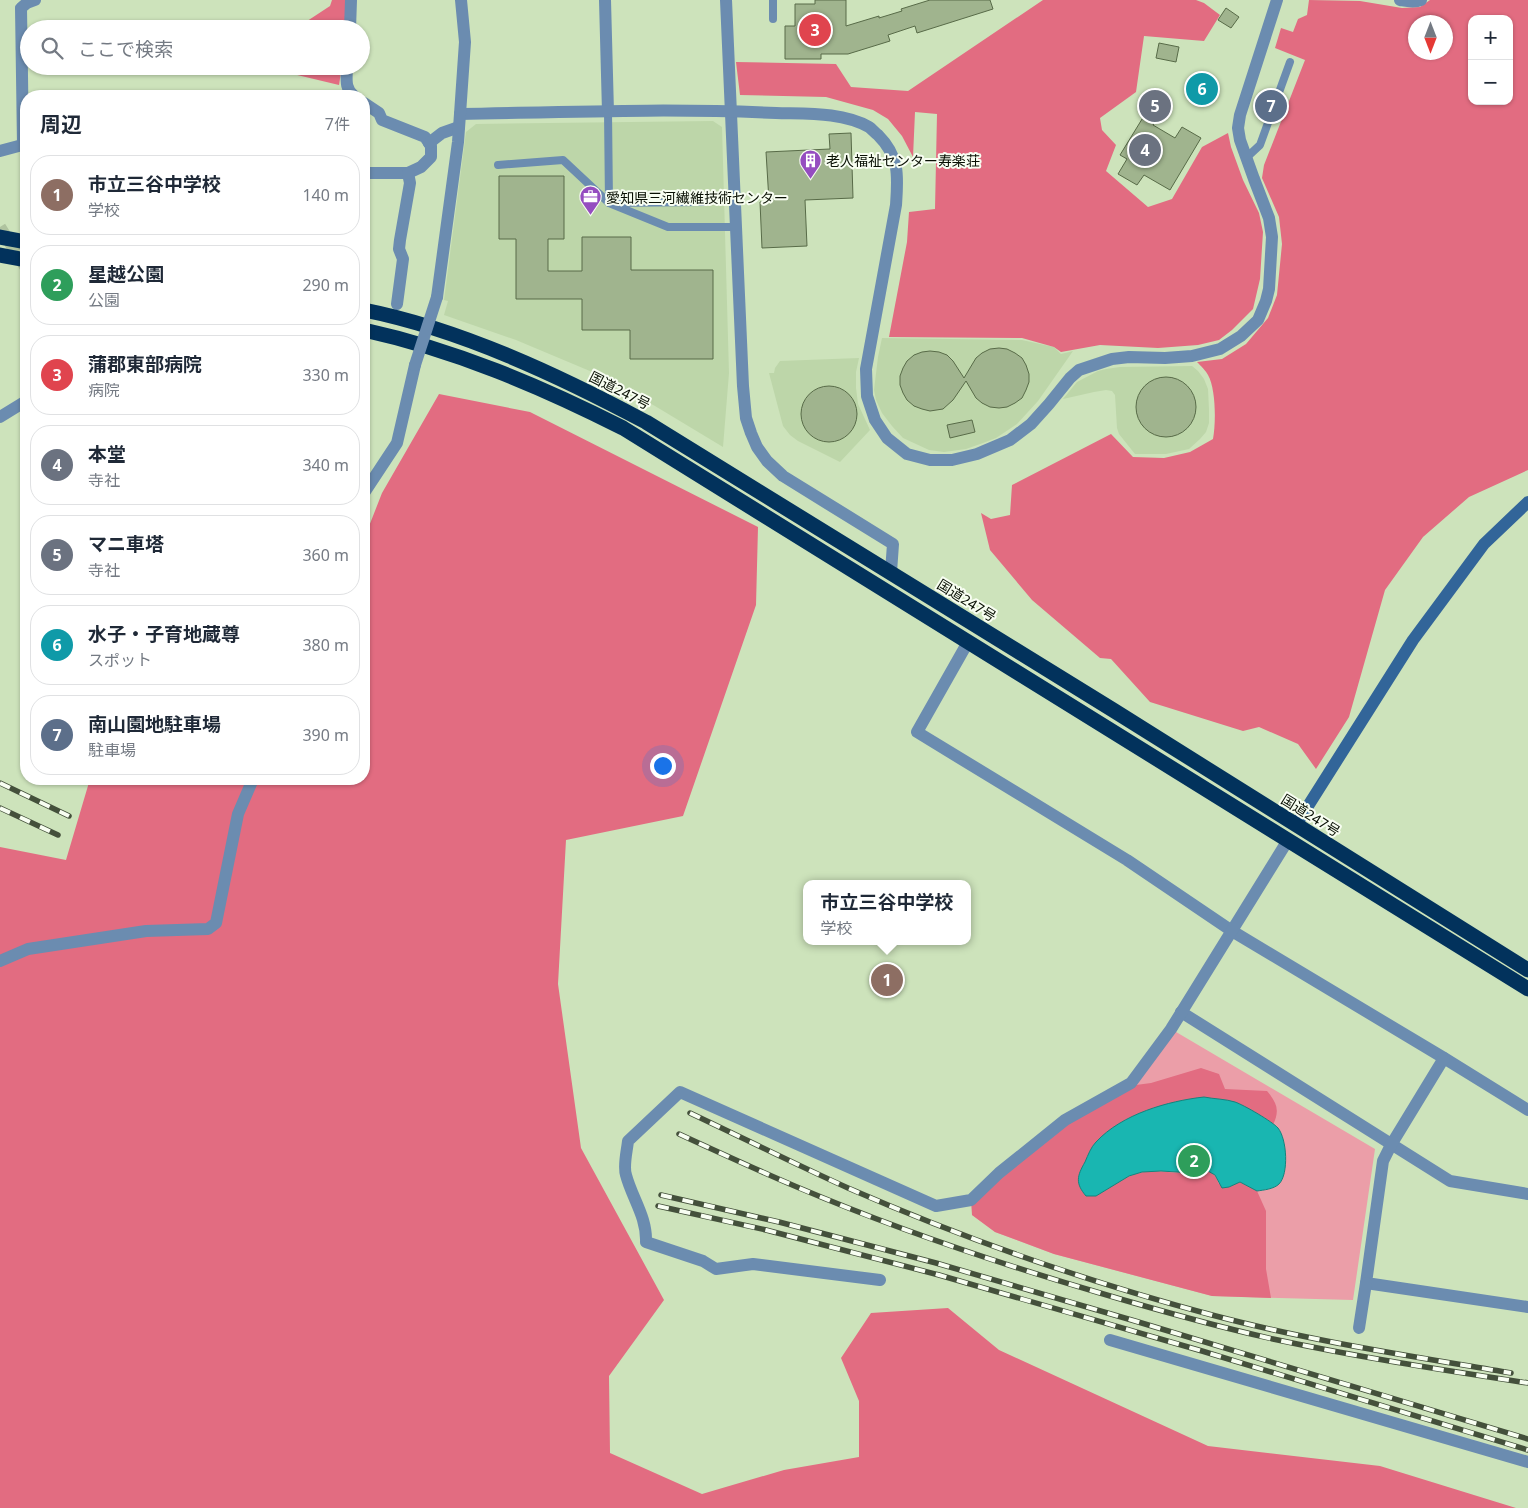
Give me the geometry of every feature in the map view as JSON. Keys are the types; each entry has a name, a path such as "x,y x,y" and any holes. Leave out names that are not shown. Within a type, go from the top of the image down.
{"highway":[{"path":"0,237 20,241"},
{"path":"0,255 20,259"},
{"name":"国道247号","path":"370,312 473,342 590,392 646,422 891,572 1528,970"},
{"path":"370,332 460,356 530,384 623,428 1528,989"}],"street":[{"path":"21,20 21,8 26,3 35,0"},
{"path":"350,20 351,0"},
{"path":"370,485 397,443 415,365 437,297 460,120 465,42 461,0"},
{"path":"605,0 608,112"},
{"path":"726,0 746,418 757,447 767,461 783,476 893,544 891,572"},
{"path":"428,143 460,120 608,112 731,111 821,115 846,118 870,128 885,142 895,160 897,184 896,205 866,369 867,396 875,420 887,438 907,454 930,460 952,460 977,454 1010,440 1031,424 1079,370 1112,359 1192,356 1220,349 1241,336 1258,320 1269,289 1272,237 1269,218 1246,158 1238,128 1240,115 1276,0"},
{"path":"1400,0 1420,0"},
{"path":"22,75 23,90"},
{"path":"347,75 346,85 349,90"},
{"path":"370,107 378,113 382,120 425,137 431,146 431,157 421,168 408,173 370,174"},
{"path":"0,151 20,145"},
{"path":"397,304 403,258 399,249 410,183 408,173"},
{"path":"0,416 20,402"},
{"path":"1296,825 1413,640 1484,544 1528,502"},
{"path":"968,642 916,732 1127,860 1232,931 1528,1110"},
{"path":"0,961 28,949 146,931 208,929 216,923 238,814 250,785"},
{"path":"880,1280 753,1264 716,1269 703,1260 646,1242 645,1223 625,1174 628,1141 680,1092 936,1206 971,1200 999,1172 1065,1120 1131,1083 1171,1029 1288,840"},
{"path":"1180,1012 1450,1181 1528,1194"},
{"path":"1359,1328 1383,1161 1444,1058"},
{"path":"1366,1283 1528,1306"},
{"path":"1110,1340 1528,1462"}],"lane":[{"path":"773,0 774,19"},
{"path":"1246,158 1260,146 1290,62"},
{"path":"608,112 609,203"},
{"path":"498,165 563,160 609,203 668,227 736,227"},
{"path":"609,203 705,202"}],"shaded area":[{"path":"332,0 346,0 345,20 309,20 330,6"},
{"path":"1043,0 1196,0 1204,3 1220,15 1204,41 1144,36 1136,92 1100,118 1102,130 1116,145 1106,171 1148,207 1172,199 1202,147 1228,133 1243,180 1259,213 1263,232 1260,279 1253,309 1219,340 1198,345 1158,348 1100,345 1061,352 1054,347 1022,338 889,337 907,242 909,212 935,209 937,114 915,112 913,157 902,136 888,119 873,110 826,97 740,95 736,62 836,64 851,87 908,91"},
{"path":"1309,0 1360,1 1402,8 1420,7 1430,0 1528,0 1528,470 1469,497 1423,537 1385,590 1349,717 1316,769 1298,744 1259,727 1243,731 1150,702 1111,659 1100,658 1032,600 990,550 981,513 991,519 1010,515 1012,485 1111,434 1133,457 1164,458 1190,452 1213,439 1215,415 1213,389 1207,373 1197,362 1222,359 1246,344 1268,318 1277,295 1282,244 1279,217 1262,178 1264,165 1305,60 1275,48 1281,28 1293,32 1298,19 1307,15"},
{"path":"297,75 341,75 339,85"},
{"name":"愛知県三河繊維技術センター","path":"713,121 722,127 729,373 723,447 597,374 516,340 444,315 448,301 444,300 466,132 476,124"},
{"path":"882,338 1022,340 1054,347 1061,354 1073,351 1038,401 1017,424 996,438 983,443 966,449 944,452 929,450 903,438 882,413 874,390"},
{"path":"859,358 856,372 858,404 870,430 840,462 790,435 783,426 769,373 774,373 780,361"},
{"path":"1192,366 1204,379 1208,389 1209,423 1206,432 1189,449 1166,454 1135,454 1119,434 1115,395 1112,391 1106,390 1063,399 1077,382 1098,371 1120,367"},
{"path":"439,394 530,412 758,527 756,605 683,816 566,840 558,984 581,1148 664,1300 609,1376 610,1453 702,1494 784,1470 859,1457 859,1401 841,1358 871,1313 948,1308 999,1350 1208,1446 1380,1466 1516,1508 0,1508 0,847 66,860 88,785 370,785 370,524 382,493"},
{"path":"1171,1029 1375,1149 1353,1300 1212,1296 1054,1254 995,1232 972,1215 1131,1083"},
{"path":"1201,1068 1219,1074 1225,1089 1267,1091 1273,1099 1277,1111 1273,1125 1262,1117 1158,1108 1140,1113 1116,1126 1095,1144 1096,1196 1130,1176 1153,1171 1194,1173 1207,1171 1215,1175 1219,1184 1229,1187 1240,1182 1257,1191 1266,1211 1266,1269 1271,1298 1212,1296 1054,1254 995,1232 972,1215 971,1200 1065,1120 1136,1085 1151,1083"}],"water":[{"path":"1204,1097 1235,1102 1265,1118 1278,1128 1283,1140 1286,1156 1284,1173 1277,1186 1257,1191 1240,1182 1222,1188 1215,1175 1208,1171 1193,1173 1161,1171 1142,1172 1129,1176 1096,1196 1086,1196 1080,1187 1079,1175 1093,1146 1107,1132 1146,1110"}],"building":[{"path":"815,0 846,0 846,26 902,11 901,9 930,0 990,0 993,9 917,33 915,26 888,35 890,41 848,54 821,54 821,59 785,59 785,26 795,26 795,4 815,4"},
{"path":"1226,8 1239,17 1231,28 1218,20"},
{"path":"1159,43 1179,47 1176,62 1156,58"},
{"path":"1153,95 1167,103 1153,125 1175,138 1182,127 1201,138 1170,190 1144,175 1137,185 1118,174 1127,159 1120,155 1147,111 1144,109"},
{"name":"老人福祉センター寿楽荘","path":"851,133 853,198 805,200 807,246 762,248 760,202 769,201 766,152 830,149 829,134"},
{"path":"499,176 564,176 564,239 548,239 548,271 582,271 582,237 631,237 631,270 713,270 713,359 630,359 630,330 582,330 582,299 516,299 516,239 499,239"},
{"path":"990,349 1007,349 1022,358 1029,374 1029,382 1022,398 1007,407 990,407 982,403 976,398 966,381 953,400 943,409 930,411 914,406 903,393 900,385 900,376 907,361 914,355 930,351 947,355 964,378 976,358"},
{"path":"1166,377 1183,382 1191,390 1196,407 1191,424 1183,432 1166,437 1149,432 1141,424 1136,407 1141,390 1149,382"},
{"path":"823,386 835,386 845,390 853,398 857,414 853,430 845,438 835,442 823,442 813,438 805,430 801,420 801,408 805,398 813,390"},
{"path":"972,420 975,432 950,438 947,425"}],"tunnel":[{"path":"0,227 20,259"}],"railway":[{"path":"0,783 69,816"},
{"path":"0,808 58,835"},
{"path":"690,1113 828,1179 892,1207 982,1242 1073,1274 1212,1315 1286,1333 1511,1373"},
{"path":"679,1134 782,1181 872,1217 1061,1282 1186,1318 1305,1346 1528,1383"},
{"path":"661,1195 779,1222 936,1263 1528,1439"},
{"path":"658,1206 766,1230 939,1275 1202,1351 1528,1450"}],"place":[{"name":"蒲郡東部病院","path":"815,30"},
{"name":"水子・子育地蔵尊","path":"1202,89"},
{"name":"マニ車塔","path":"1155,106"},
{"name":"南山園地駐車場","path":"1271,106"},
{"name":"本堂","path":"1145,150"},
{"name":"老人福祉センター寿楽荘","path":"810,179"},
{"name":"愛知県三河繊維技術センター","path":"590,216"},
{"name":"市立三谷中学校","path":"887,980"},
{"name":"星越公園","path":"1194,1161"}]}
